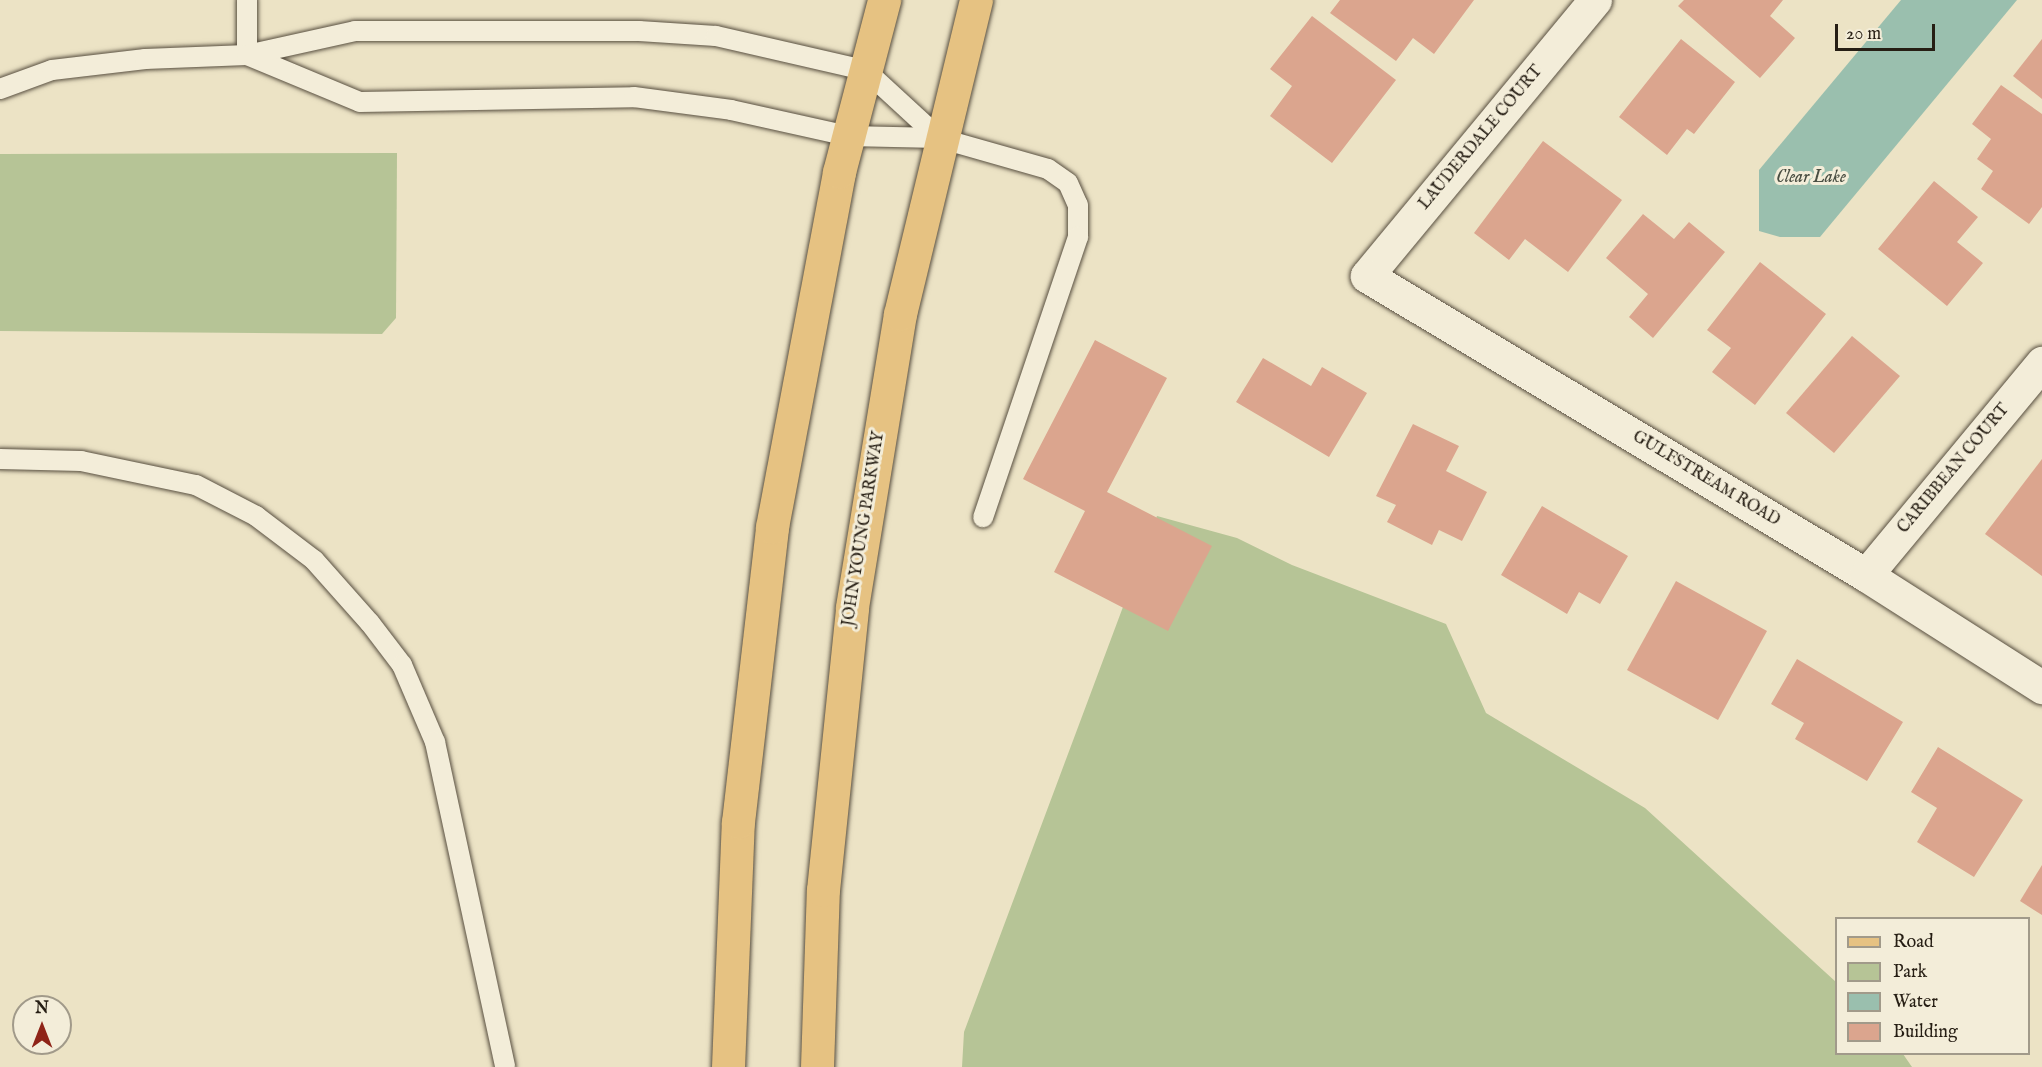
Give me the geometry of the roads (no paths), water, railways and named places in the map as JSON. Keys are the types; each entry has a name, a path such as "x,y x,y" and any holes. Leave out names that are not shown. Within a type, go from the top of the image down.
{"main road":[{"path":"728,1067 738,822 752,684 772,527 803,349 848,136 884,0"},
{"name":"JOHN YOUNG PARKWAY","path":"817,1067 823,890 852,607 900,314 939,138 976,0"}],"street":[{"name":"LAUDERDALE COURT","path":"1367,276 1595,0"},
{"name":"GULFSTREAM ROAD","path":"1367,276 1866,575 2042,687"},
{"name":"CARIBBEAN COURT","path":"1866,575 2042,363"}],"lane":[{"path":"247,0 247,55"},
{"path":"0,89 52,70 145,59 247,55 355,31 639,31 716,36 865,70 939,138"},
{"path":"247,55 360,102 634,97 731,111 848,136 939,138 1048,169 1068,183 1078,205 1077,237 983,517"},
{"path":"0,459 81,461 196,485 256,516 314,560 370,623 402,665 435,742 505,1067"}],"water":[{"name":"Clear Lake","path":"1901,0 2017,0 1820,237 1780,237 1759,231 1759,170"}]}
